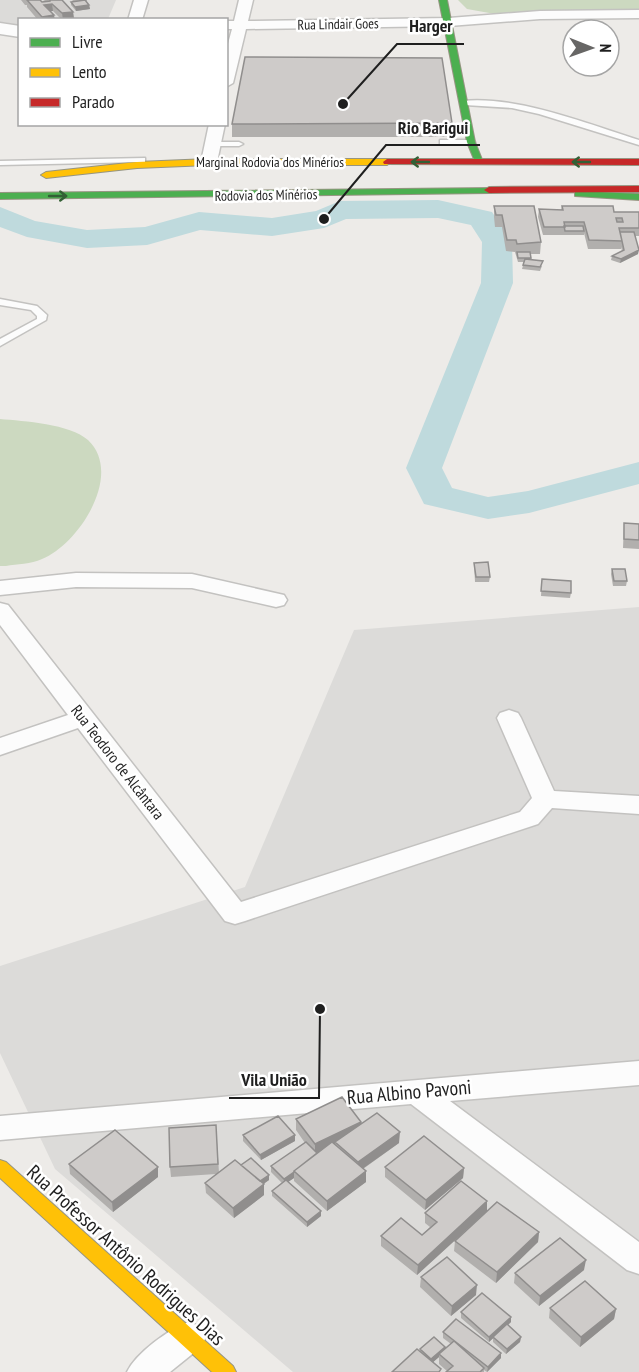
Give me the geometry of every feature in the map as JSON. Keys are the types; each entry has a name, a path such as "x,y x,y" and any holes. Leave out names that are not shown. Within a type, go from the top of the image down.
{"main road":[{"path":"443,0 471,142 479,162"},
{"name":"Marginal Rodovia dos Minérios","path":"46,175 137,165 209,162 639,162"},
{"path":"0,175 186,177"},
{"path":"349,176 639,175"},
{"path":"502,189 639,197"},
{"name":"Rodovia dos Minérios","path":"0,196 181,197 502,189 639,189"},
{"name":"Rua Professor Antônio Rodrigues Dias","path":"0,1167 226,1372"}],"street":[{"path":"136,18 141,0"},
{"path":"228,66 233,25 246,0"},
{"name":"Rua Lindair Goes","path":"233,25 449,22 540,15 639,14"},
{"path":"0,30 18,33"},
{"path":"209,162 216,126"},
{"path":"0,588 76,580 192,581 276,600"},
{"name":"Rua Teodoro de Alcântara","path":"0,610 235,914 529,818 545,799"},
{"path":"0,747 84,718"},
{"path":"509,718 545,799 639,805"},
{"name":"Rua Albino Pavoni","path":"0,1128 639,1072"},
{"path":"416,1092 639,1260"},
{"path":"144,1372 189,1337"}],"lane":[{"path":"0,25 18,28"},
{"path":"465,103 512,106 541,112 639,143"},
{"path":"443,142 471,142"},
{"path":"212,144 239,144"},
{"path":"0,163 127,159 209,162"},
{"path":"0,302 34,308 42,315 41,320 0,343"}],"shaded area":[{"path":"0,0 116,0 108,18 18,18 18,25 3,22 0,24"},
{"path":"639,607 639,1372 293,1372 55,1169 0,1053 0,966 245,887 354,630"}],"green space":[{"path":"458,0 639,0 639,13 495,14 467,9"},
{"path":"0,419 46,424 80,435 88,440 98,454 101,471 99,489 92,507 70,539 42,559 6,566 0,566"}],"building":[{"path":"27,0 42,2 62,0 73,12 62,13 52,4 44,5 54,15 42,17"},
{"path":"85,0 89,5 75,7 71,2"},
{"path":"245,57 442,58 452,123 232,124"},
{"path":"494,206 534,206 541,242 517,244 516,240 507,240 502,215 496,215"},
{"path":"562,206 613,206 614,212 639,212 639,228 619,228 622,241 589,240 584,222 564,222 565,227 544,227 539,209 563,210","holes":["616,218 622,218 623,222 617,222"]},
{"path":"564,226 583,226 584,231 565,231"},
{"path":"620,232 634,232 639,250 621,259 612,256 624,250"},
{"path":"517,252 530,252 531,258 518,258"},
{"path":"525,259 543,261 540,267 523,265"},
{"path":"624,523 639,524 639,540 624,539"},
{"path":"488,562 490,577 476,577 474,563"},
{"path":"612,569 625,569 627,581 614,581"},
{"path":"542,579 571,581 571,593 541,591"},
{"path":"342,1097 361,1122 315,1144 296,1119"},
{"path":"377,1113 400,1132 358,1162 335,1142"},
{"path":"278,1116 295,1135 260,1155 243,1135"},
{"path":"216,1125 218,1164 170,1167 169,1128"},
{"path":"115,1130 158,1167 112,1202 69,1164"},
{"path":"424,1136 464,1168 426,1200 385,1167"},
{"path":"306,1142 317,1153 284,1179 271,1166"},
{"path":"332,1142 366,1171 327,1201 294,1171"},
{"path":"251,1158 269,1175 260,1181 241,1165"},
{"path":"235,1160 264,1184 233,1208 205,1183"},
{"path":"286,1180 321,1211 307,1222 272,1191"},
{"path":"461,1181 487,1201 418,1265 381,1236 401,1218 422,1235 437,1222 425,1213"},
{"path":"497,1202 539,1232 497,1272 455,1241"},
{"path":"560,1238 586,1260 540,1296 515,1273"},
{"path":"447,1257 477,1285 452,1306 421,1277"},
{"path":"585,1281 616,1309 581,1337 550,1308"},
{"path":"482,1293 511,1317 489,1337 461,1312"},
{"path":"456,1319 501,1353 488,1367 443,1332"},
{"path":"507,1324 521,1337 507,1349 493,1337"},
{"path":"434,1337 445,1347 431,1359 420,1349"},
{"path":"454,1341 484,1368 480,1372 446,1372 453,1366 439,1354"},
{"path":"417,1349 441,1369 439,1372 392,1372"}],"waterway":[{"path":"0,216 27,228 87,239 147,236 199,221 272,227 324,219 340,210 438,209 482,218 497,242 497,283 424,468 437,496 488,508 529,502 639,473"}],"traffic: fast":[{"path":"443,0 471,142 479,162"},
{"path":"0,196 489,190"},
{"path":"578,194 639,197"}],"traffic: slow":[{"path":"46,175 137,165 209,162 387,162"},
{"path":"0,1167 226,1372"}],"traffic: jam":[{"path":"387,162 639,162"},
{"path":"489,190 639,189"}],"place":[{"name":"Harger","path":"343,104"},
{"name":"Rio Barigui","path":"324,219"},
{"name":"Vila União","path":"320,1009"}]}
